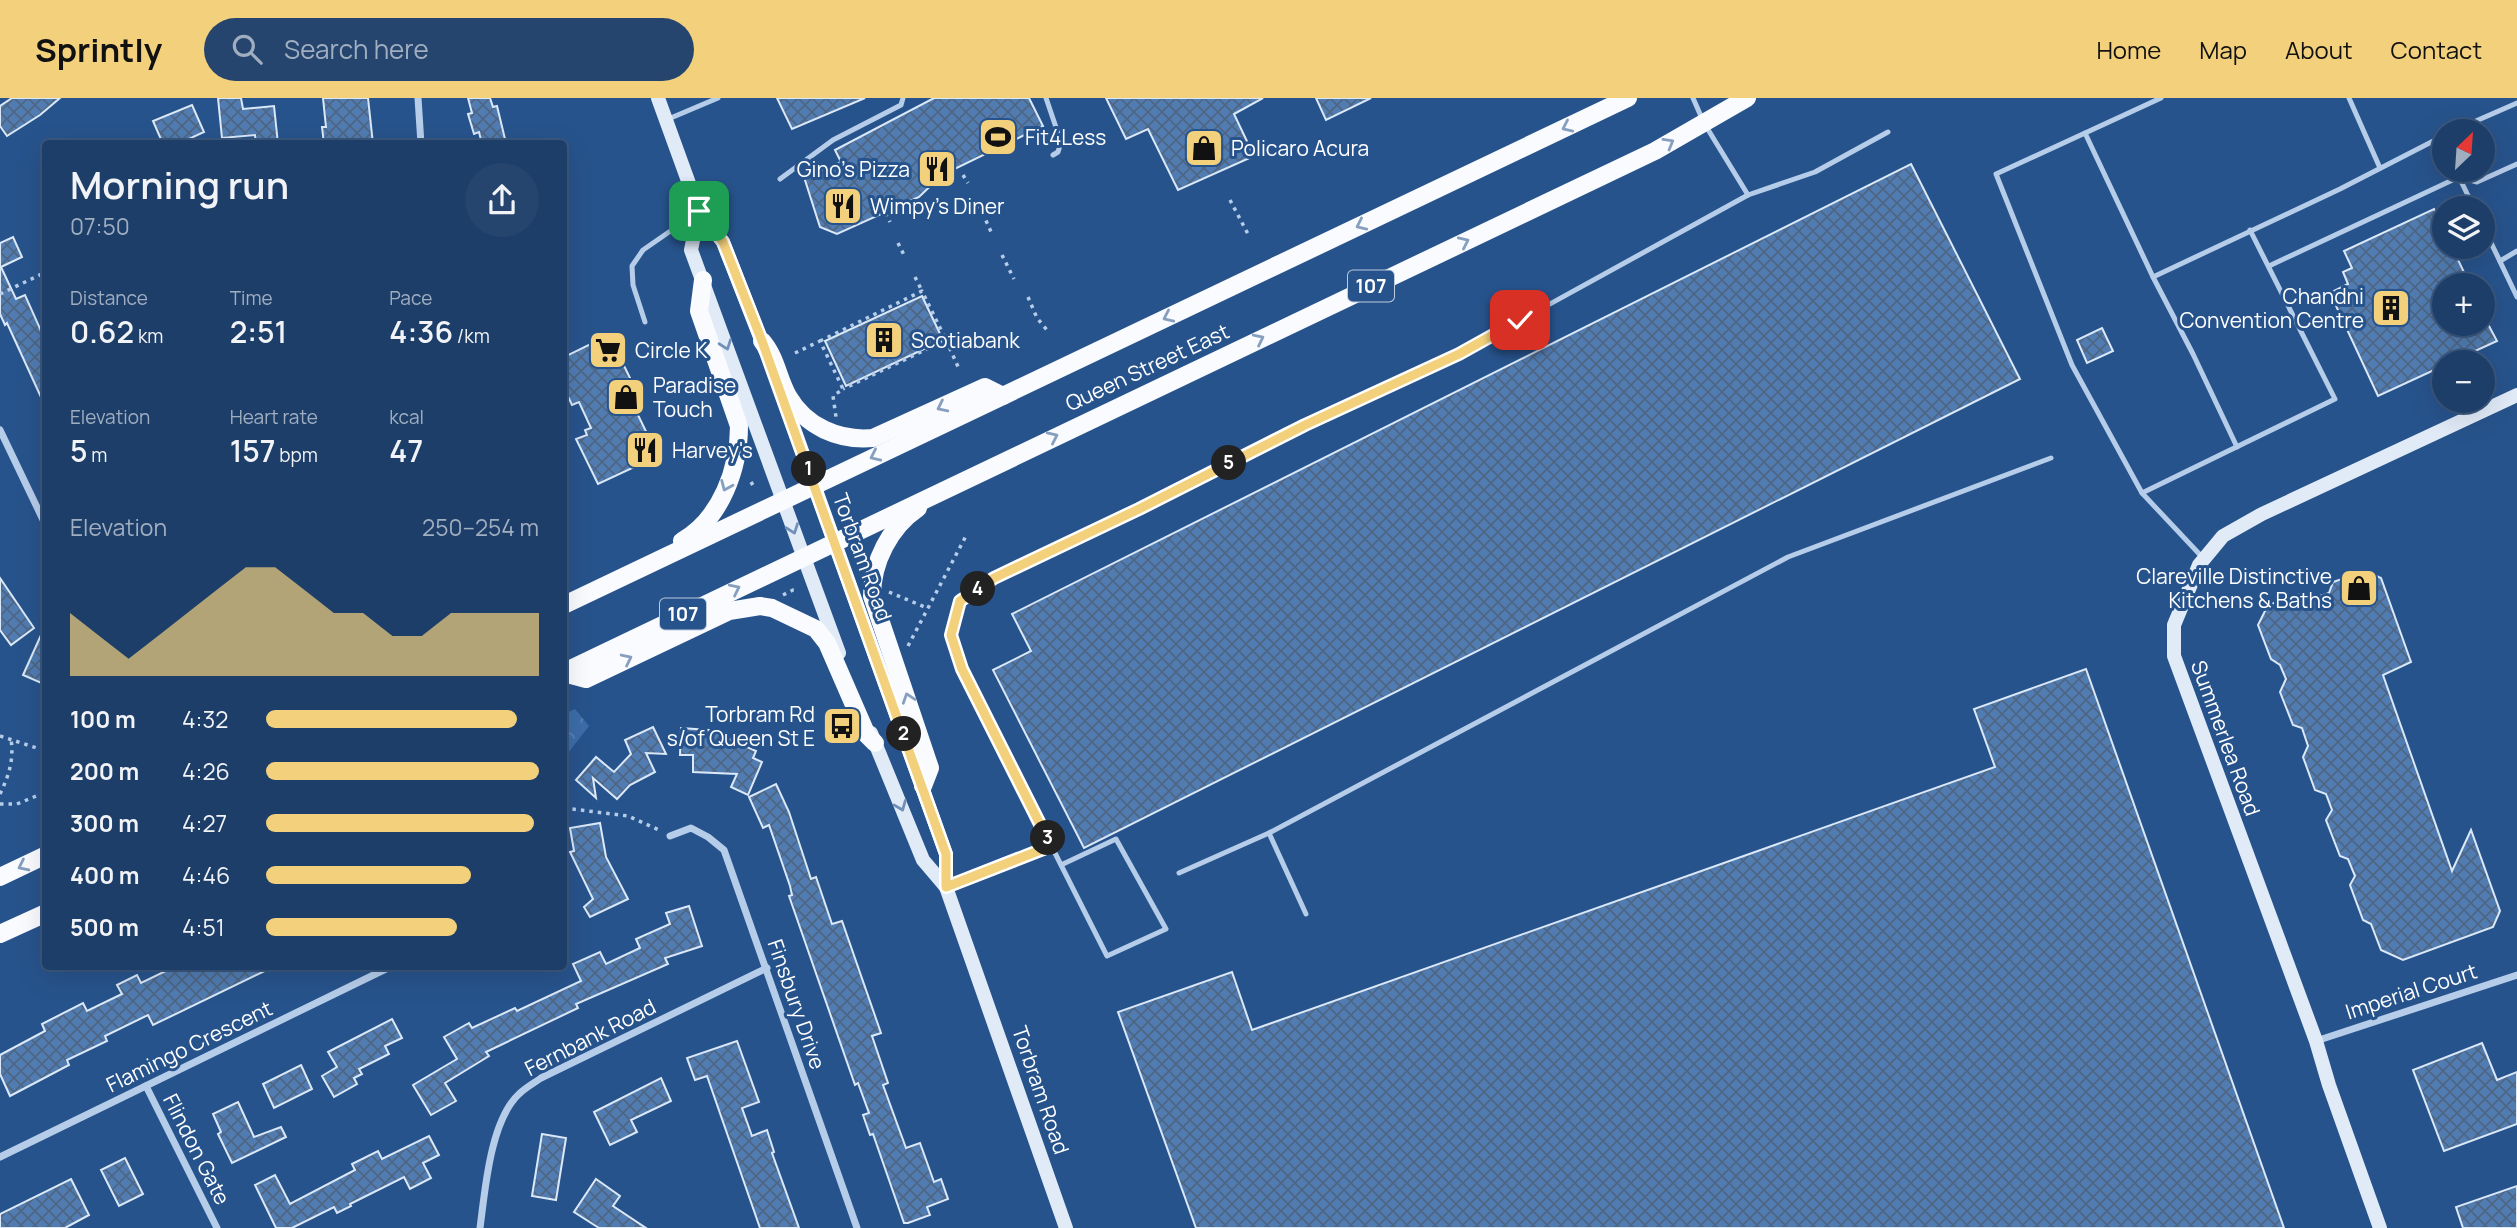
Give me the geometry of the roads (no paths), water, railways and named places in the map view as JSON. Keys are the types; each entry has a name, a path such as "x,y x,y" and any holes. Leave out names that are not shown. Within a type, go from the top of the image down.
{"main road":[{"name":"Torbram Road","path":"658,98 699,211 723,242 815,485 946,854 946,887 1066,1228"},
{"name":"Queen Street East","path":"567,605 1628,98"},
{"name":"Queen Street East","path":"567,671 1655,151 1747,98"},
{"name":"Torbram Road","path":"699,211 691,250 803,557 923,860 946,887"},
{"path":"624,577 631,568 691,536 702,525 729,483 739,446 739,426 699,311 703,280"},
{"path":"762,341 770,351 788,397 806,420 840,438 856,440 881,435 985,387 1003,396"},
{"name":"Summerlea Road","path":"2380,1228 2316,1041 2174,656 2174,625 2199,565 2223,536 2262,514 2517,395"},
{"path":"923,786 930,768 874,604 872,578 879,556 902,523 915,510 979,479 991,466"},
{"path":"567,673 586,679 729,611 760,606 772,608 816,629 827,643 867,735 875,743"},
{"path":"0,877 42,857"},
{"path":"0,934 42,915"}],"street":[{"path":"418,98 421,140"},
{"path":"0,430 42,518"},
{"name":"Finsbury Drive","path":"670,836 691,828 709,837 724,850 857,1228"},
{"name":"Fernbank Road","path":"480,1228 491,1155 503,1119 518,1095 541,1078 767,968"},
{"name":"Flamingo Crescent","path":"0,1157 384,970"},
{"name":"Imperial Court","path":"2316,1041 2517,975"},
{"name":"Flindon Gate","path":"146,1086 217,1228"}],"lane":[{"path":"666,120 718,98"},
{"path":"780,179 833,140 901,105 903,98"},
{"path":"1046,98 1061,142 1058,152 1053,155"},
{"path":"1693,98 1704,123 1748,195"},
{"path":"2161,98 1996,174 2072,365 2142,493 2204,559"},
{"path":"2349,98 2380,169"},
{"path":"2480,119 2517,103"},
{"path":"1061,865 1116,839 1166,929 1107,957 962,669 951,635 960,601 994,578 1305,425 1459,354 1748,195 1815,172 1888,132"},
{"path":"2085,133 2237,447"},
{"path":"2153,277 2432,142"},
{"path":"2496,173 2517,164"},
{"path":"2269,266 2448,182"},
{"path":"645,322 633,285 632,266 643,250 699,211"},
{"path":"2142,493 2335,399 2250,230"},
{"path":"2495,251 2517,297"},
{"path":"2500,261 2517,251"},
{"path":"1178,873 1269,833 1788,557 2051,458"},
{"path":"1269,833 1306,914"},
{"path":"946,887 1051,846"}],"place":[{"name":"Fit4Less","path":"998,137"},
{"name":"Policaro Acura","path":"1204,148"},
{"name":"Gino's Pizza","path":"937,169"},
{"name":"Wimpy's Diner","path":"843,206"},
{"name":"Chandni Convention Centre","path":"2391,308"},
{"name":"Scotiabank","path":"884,340"},
{"name":"Circle K","path":"608,350"},
{"name":"Paradise Touch","path":"626,397"},
{"name":"Harvey's","path":"645,450"},
{"name":"Clareville Distinctive Kitchens & Baths","path":"2359,588"},
{"name":"Torbram Rd s/of Queen St E","path":"842,726"}]}
